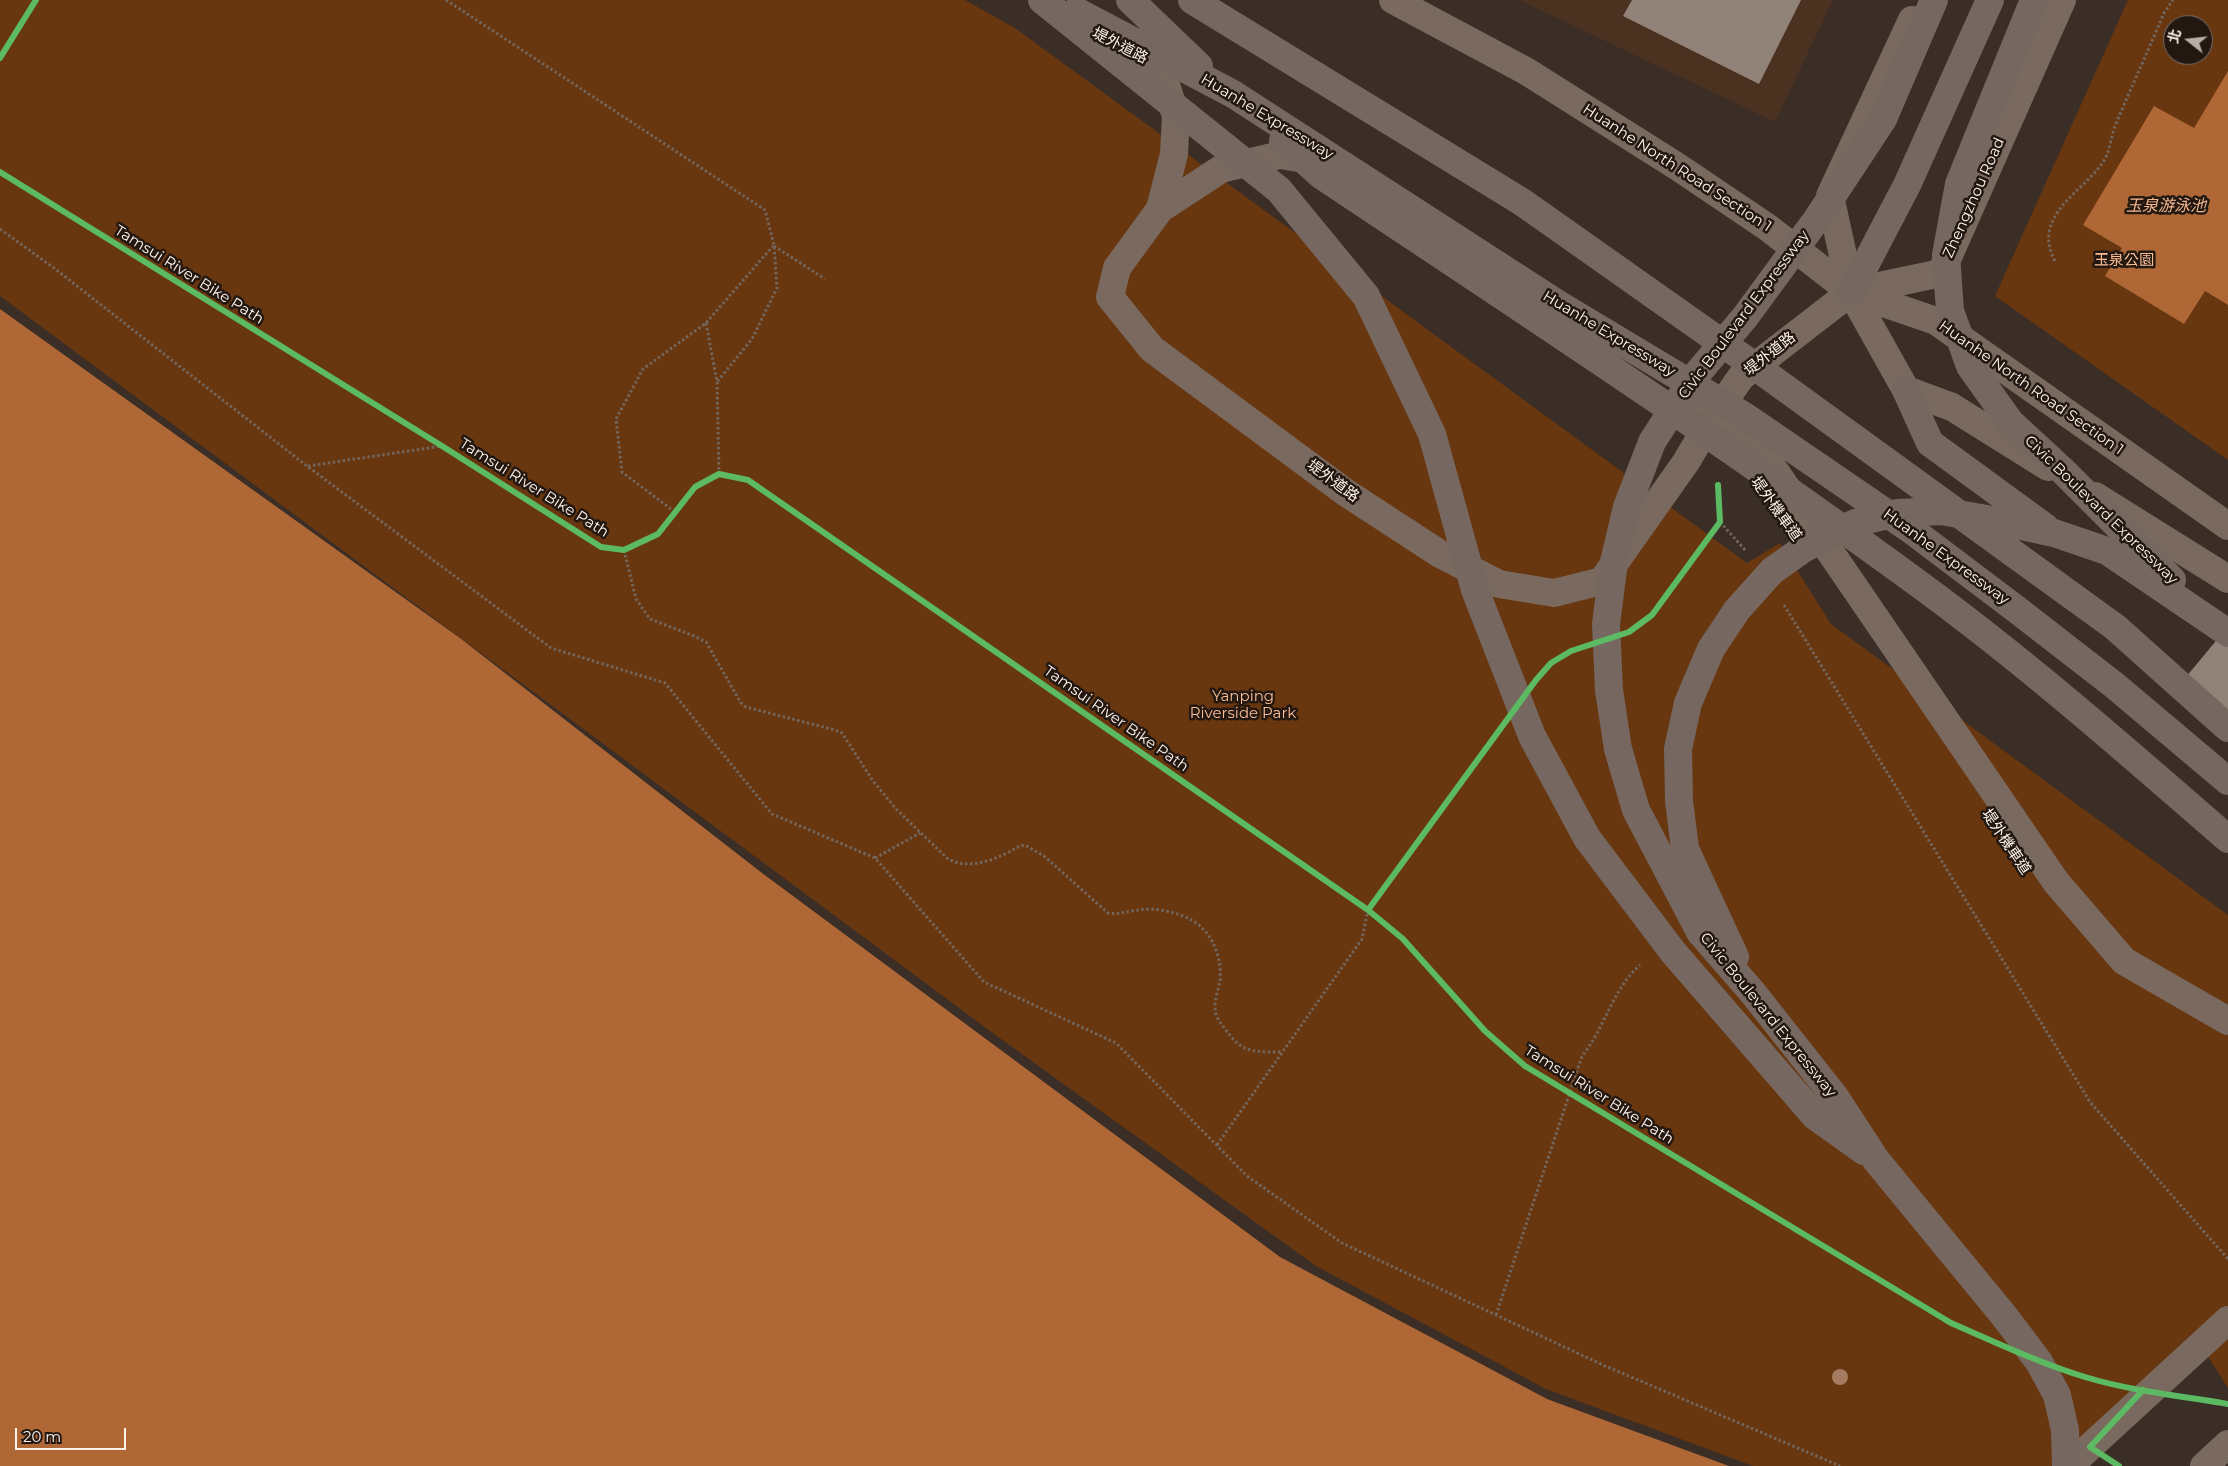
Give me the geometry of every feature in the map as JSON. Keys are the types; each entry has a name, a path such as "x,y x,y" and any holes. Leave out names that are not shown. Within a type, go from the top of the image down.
{"highway":[{"path":"1042,0 1278,190 1366,296 1432,434 1475,590 1532,736 1588,838 1673,952 1815,1116 1876,1160"},
{"name":"Huanhe Expressway","path":"1057,0 1094,22 1233,94 1558,304 1746,416 1914,532 2016,609 2114,685 2228,782"},
{"path":"1130,0 1321,175 1757,468 1924,588 2063,696 2228,839"},
{"path":"1192,0 1530,208 1763,372 2115,627 2228,728"},
{"name":"Civic Boulevard Expressway","path":"1934,0 1882,119 1817,219 1745,317 1691,381 1652,442 1627,507 1614,562 1606,624 1609,690 1618,749 1636,810 1700,932 1753,993 1835,1097 1876,1160 2005,1317 2039,1362 2057,1396 2065,1430 2068,1466"},
{"path":"1851,292 1906,185 1990,0"},
{"name":"Civic Boulevard Expressway","path":"2034,0 1959,184 1946,255 1950,311 1970,366 2010,422 2062,470 2225,633"},
{"path":"1906,390 1930,443 2140,595 2225,633"},
{"path":"1753,993 1716,919 1685,849 1679,801 1678,749 1688,703 1711,649 1737,610 1772,571 1803,549 1855,523 1898,513 1942,511 2054,533 2106,551 2225,633"}],"main road":[{"path":"2204,1466 2228,1444"}],"street":[{"name":"堤外道路","path":"1030,0 1160,66 1176,116 1174,154 1160,209 1118,268 1110,297 1152,349 1346,492 1440,554 1499,584 1554,593 1602,581 1686,462 1711,420 1741,377 1851,292"},
{"name":"Huanhe North Road Section 1","path":"1393,0 1526,71 1669,162 1767,227 1851,292 1936,321 2228,526"},
{"path":"1921,0 1830,196 1851,292 1906,390 1952,407 2228,579"},
{"name":"Zhengzhou Road","path":"1851,292 1941,273 2062,0"},
{"path":"1160,209 1220,169 1280,155 1329,162 1711,420"},
{"name":"堤外機車道","path":"1711,420 1764,455 2056,882 2124,961 2228,1021"},
{"name":"堤外機車道","path":"1711,420 1727,455 1757,478 2036,887 2118,975 2228,1042"},
{"path":"2068,1466 2228,1320"}],"path":[{"path":"0,58 36,0"},
{"path":"446,0 765,210 774,245 777,288 752,339 717,382"},
{"path":"2055,261 2050,253 2048,240 2053,222 2061,208 2102,164 2107,155 2113,131 2164,13 2173,0"},
{"path":"0,229 54,268 307,466 551,648 665,683 772,814 875,858 984,982 1116,1043 1247,1176 1342,1243 1603,1365 1840,1466"},
{"path":"774,245 825,279"},
{"path":"675,512 622,472 616,419 643,369 706,323 774,245"},
{"path":"706,323 717,382 719,474"},
{"path":"307,466 442,446"},
{"path":"711,478 719,474 729,476"},
{"path":"670,520 680,506"},
{"path":"1719,513 1720,522 1749,554"},
{"path":"1714,530 1720,522"},
{"path":"624,550 636,599 650,619 706,642 741,703 746,708 842,733 873,781 897,810 948,859 955,863 987,862 1025,845 1044,856 1108,912 1114,914 1140,909 1163,911 1185,916 1195,922 1204,930 1214,944 1219,958 1220,978 1215,1004 1219,1021 1237,1043 1244,1048 1253,1051 1282,1052"},
{"path":"1782,602 2090,1102 2228,1259"},
{"path":"875,858 920,833"},
{"path":"1217,1145 1362,939 1368,910 1374,902"},
{"path":"1361,904 1375,916"},
{"path":"1496,1315 1570,1093"}],"shaded area":[{"path":"1519,0 1833,0 1775,122"}],"green space":[{"name":"Yanping Riverside Park","path":"0,0 965,0 1015,28 1747,563 1780,543 1831,624 2228,915 2228,1388 2193,1333 2054,1466 1753,1466 1546,1389 1316,1266 990,1031 0,296"},
{"name":"玉泉公園","path":"2128,0 2228,0 2228,460 1995,296"}],"water":[{"name":"玉泉游泳池","path":"2228,71 2228,305 2205,291 2184,324 2105,276 2122,248 2083,225 2154,106 2194,128"},
{"path":"0,309 460,638 762,873 1280,1257 1547,1399 1729,1466 0,1466"}],"building":[{"path":"1632,0 1801,0 1759,84 1623,16"},
{"path":"2220,636 2228,642 2228,732 2176,689"}],"cycle path":[{"path":"0,58 36,0"},
{"name":"Tamsui River Bike Path","path":"0,172 442,446 601,547 624,550 658,534 695,487 719,474 748,480 1368,910 1403,939 1485,1031 1525,1066 1951,1323 2034,1359 2102,1382 2138,1390 2228,1404"},
{"path":"1368,910 1536,680 1551,663 1571,651 1629,632 1652,615 1720,522 1718,485"},
{"path":"2119,1466 2090,1447 2143,1390"}]}
